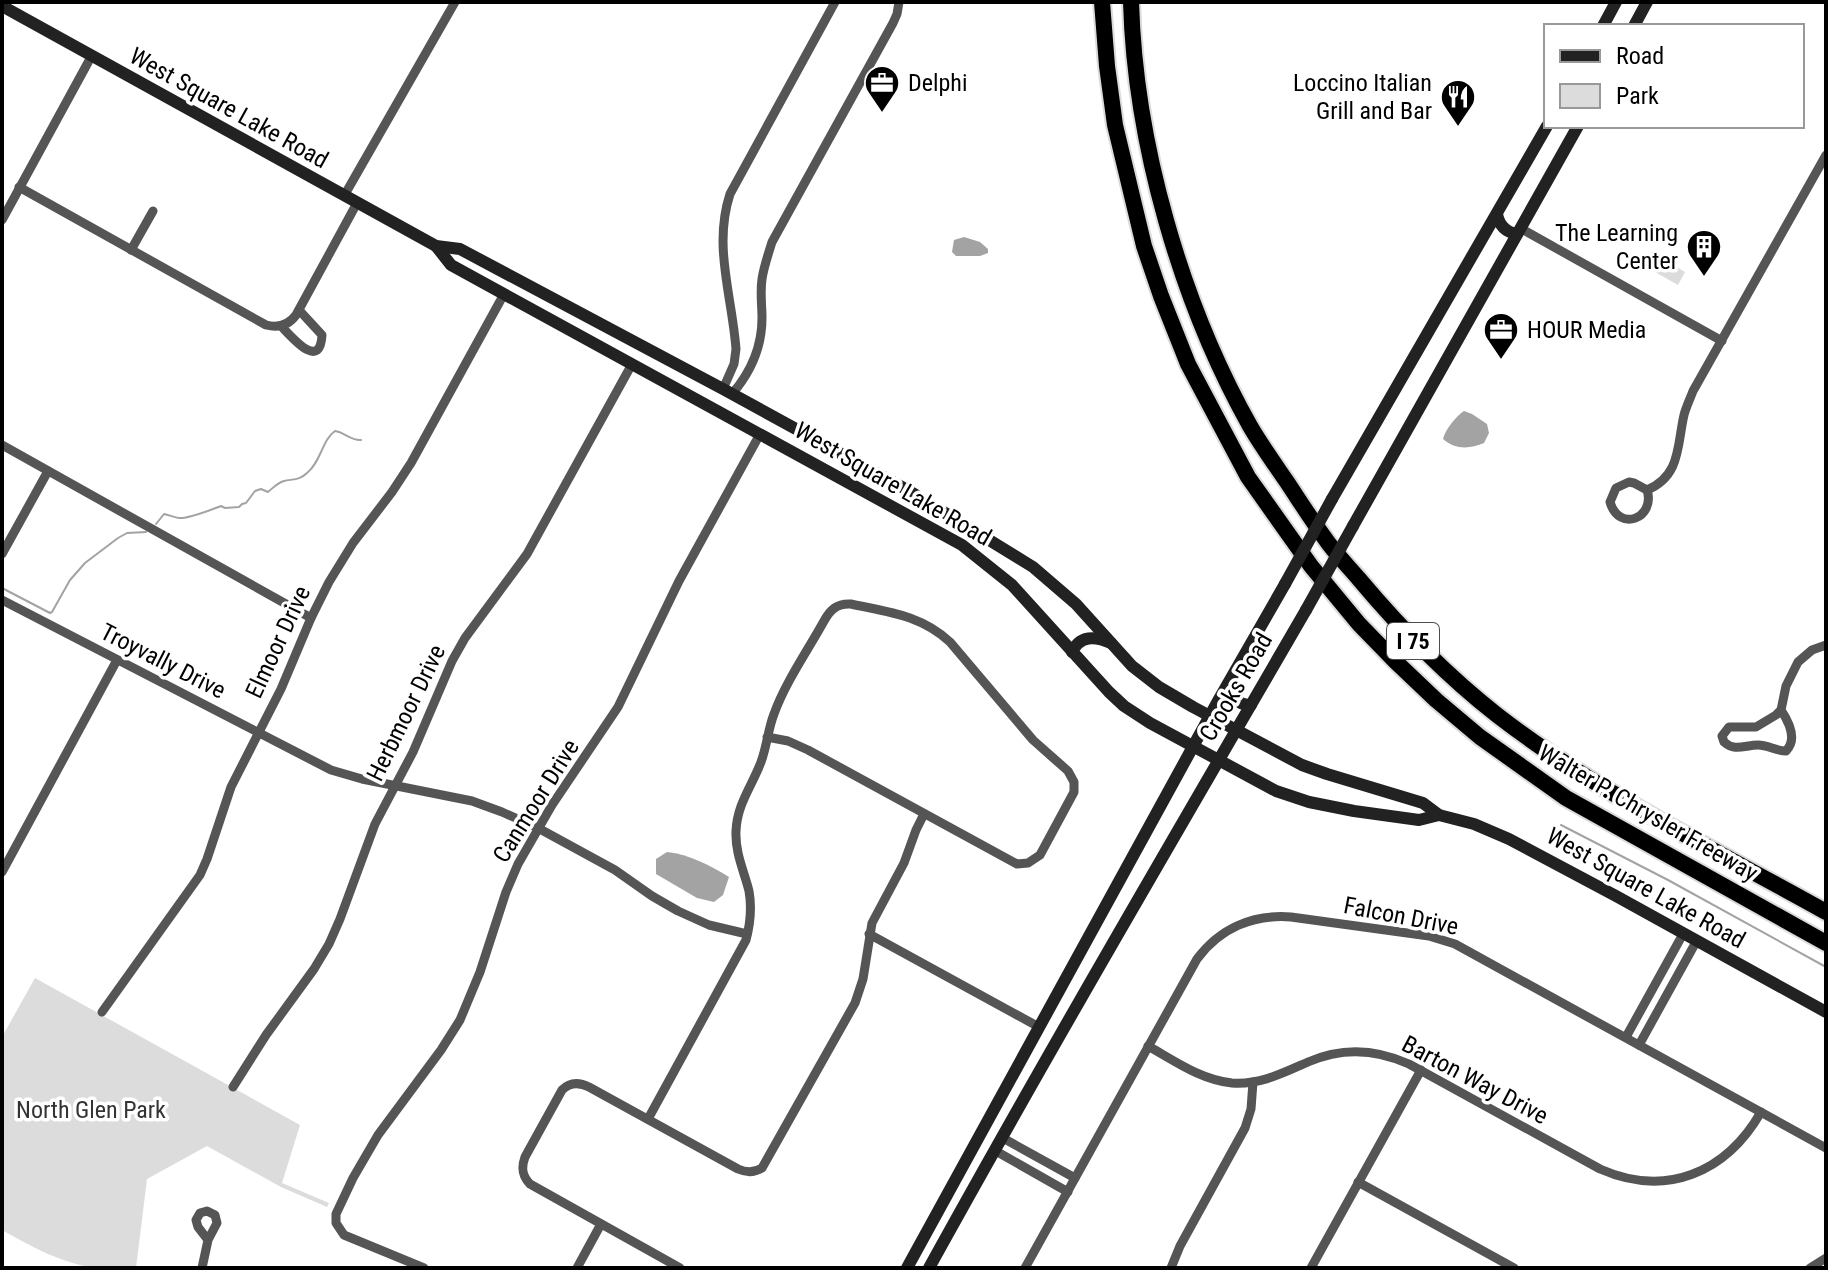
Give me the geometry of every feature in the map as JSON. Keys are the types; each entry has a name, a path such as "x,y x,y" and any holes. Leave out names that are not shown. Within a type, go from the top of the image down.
{"highway":[{"name":"Walter P. Chrysler Freeway","path":"1102,2 1115,125 1144,246 1161,296 1188,364 1248,477 1311,566 1359,624 1395,661 1480,737 1566,798 1826,943"},
{"name":"Walter P. Chrysler Freeway","path":"1132,2 1131,23 1145,127 1166,218 1186,281 1214,354 1251,427 1325,539 1411,639 1496,715 1595,782 1826,912"}],"main road":[{"path":"1604,24 1616,2"},
{"path":"1635,24 1647,2"},
{"name":"West Square Lake Road","path":"2,6 436,246 460,249 728,391 921,498 1041,573 1068,596 1132,666 1150,681 1210,716 1351,791 1423,803 1439,815 1474,824 1509,839 1826,1012"},
{"name":"Crooks Road","path":"907,1268 1210,716 1402,375 1546,128"},
{"name":"Crooks Road","path":"929,1268 1057,1039 1306,610 1518,231 1568,132"},
{"path":"1497,214 1504,228 1518,231"},
{"name":"West Square Lake Road","path":"436,246 451,265 952,538 999,573 1033,606 1095,679 1124,706 1150,723 1276,791 1309,802 1419,820 1439,815"},
{"path":"473,277 477,267 487,264"},
{"path":"1465,271 1474,271 1481,276 1485,290"},
{"path":"713,408 723,406 728,391"},
{"path":"852,484 856,471 867,468"},
{"path":"999,573 1012,573 1019,559"},
{"path":"1072,652 1077,643 1084,639 1111,643"},
{"path":"1229,683 1234,698 1241,704 1251,705"},
{"path":"1175,781 1188,784 1195,792 1195,799"},
{"path":"1337,808 1344,804 1351,791"},
{"path":"1107,904 1114,915 1128,920"},
{"path":"1040,1025 1055,1031 1057,1039"},
{"path":"981,1136 986,1146 994,1150"}],"street":[{"path":"344,196 455,2"},
{"path":"728,391 736,349 722,235 724,213 734,186 835,2"},
{"path":"728,391 743,382 760,343 762,280 772,242 893,23 899,2"},
{"path":"2,220 91,57"},
{"path":"1647,490 1646,509 1637,517 1622,518 1612,509 1611,497 1619,485 1629,482 1647,490 1662,482 1673,467 1687,406 1826,155"},
{"path":"19,187 266,325 281,326 292,320 299,310 357,203"},
{"path":"131,250 153,211"},
{"path":"1518,231 1722,341"},
{"name":"Elmoor Drive","path":"102,1012 200,875 231,787 311,618 342,559 411,463 504,294"},
{"path":"281,326 305,350 312,351 321,345 322,335 299,310"},
{"name":"Herbmoor Drive","path":"233,1087 329,944 375,824 418,742 452,661 533,545 632,364"},
{"name":"Canmoor Drive","path":"424,1268 348,1238 336,1223 337,1209 364,1157 441,1050 466,1007 509,884 538,828 618,707 679,581 760,434"},
{"path":"2,445 311,618"},
{"path":"2,554 48,471"},
{"name":"Troyvally Drive","path":"2,600 331,770 472,801 502,812 615,870 678,911 709,925 747,934"},
{"path":"648,1119 738,956 747,934 750,898 737,850 739,807 759,765 772,718 779,703 827,615 838,606 851,604 908,617 928,624 940,633 1033,740 1068,771 1074,782 1073,796 1037,858 1028,863 1013,863 808,750 788,741 767,737"},
{"path":"1781,710 1789,723 1792,740 1786,751 1757,745 1733,748 1724,742 1722,736 1729,727 1760,726 1781,710 1786,686 1798,662 1812,650 1826,645"},
{"path":"2,872 117,660"},
{"path":"680,1268 535,1188 523,1173 525,1157 565,1087 578,1083 738,1169 755,1172 762,1168 852,1008 863,979 869,934 875,916 900,872 924,814"},
{"name":"Falcon Drive","path":"1025,1268 1193,966 1209,945 1236,926 1269,916 1429,936 1447,941 1826,1148"},
{"path":"869,934 1040,1025"},
{"path":"1626,1037 1683,934"},
{"path":"1639,1045 1696,942"},
{"name":"Barton Way Drive","path":"1148,1046 1197,1073 1236,1083 1274,1077 1322,1057 1343,1052 1383,1054 1421,1070 1600,1169 1622,1178 1646,1182 1682,1178 1713,1165 1741,1142 1761,1112"},
{"path":"1311,1268 1421,1070"},
{"path":"1171,1268 1245,1128 1251,1109 1253,1082"},
{"path":"1001,1137 1075,1178"},
{"path":"994,1150 1068,1192"},
{"path":"1358,1182 1514,1268"},
{"path":"577,1268 601,1224"},
{"path":"202,1268 208,1240"},
{"path":"1810,1268 1826,1258"}],"green space":[{"path":"1654,254 1685,272 1678,285 1646,267"},
{"name":"North Glen Park","path":"35,978 300,1125 282,1183 329,1203 327,1207 281,1187 207,1146 147,1179 136,1268 97,1268 72,1263 2,1230 2,1037"}],"shaded area":[{"path":"964,237 980,242 988,253 956,256 952,252 954,240"},
{"path":"1464,411 1487,424 1489,433 1484,443 1463,447 1443,439 1451,424"},
{"path":"667,852 692,858 729,877 723,895 714,902 697,898 656,874 656,859"}],"waterway":[{"path":"156,524 164,514 183,518 221,506 239,507 255,491 261,489 268,492 282,482 302,477 312,468 335,431 361,440"},
{"path":"2,588 50,613 70,580 85,563 127,533 146,532"},
{"path":"1561,825 1826,967"}],"place":[{"name":"Delphi","path":"882,114"},
{"name":"Loccino Italian Grill and Bar","path":"1458,128"},
{"name":"The Learning Center","path":"1704,278"},
{"name":"HOUR Media","path":"1501,361"}]}
